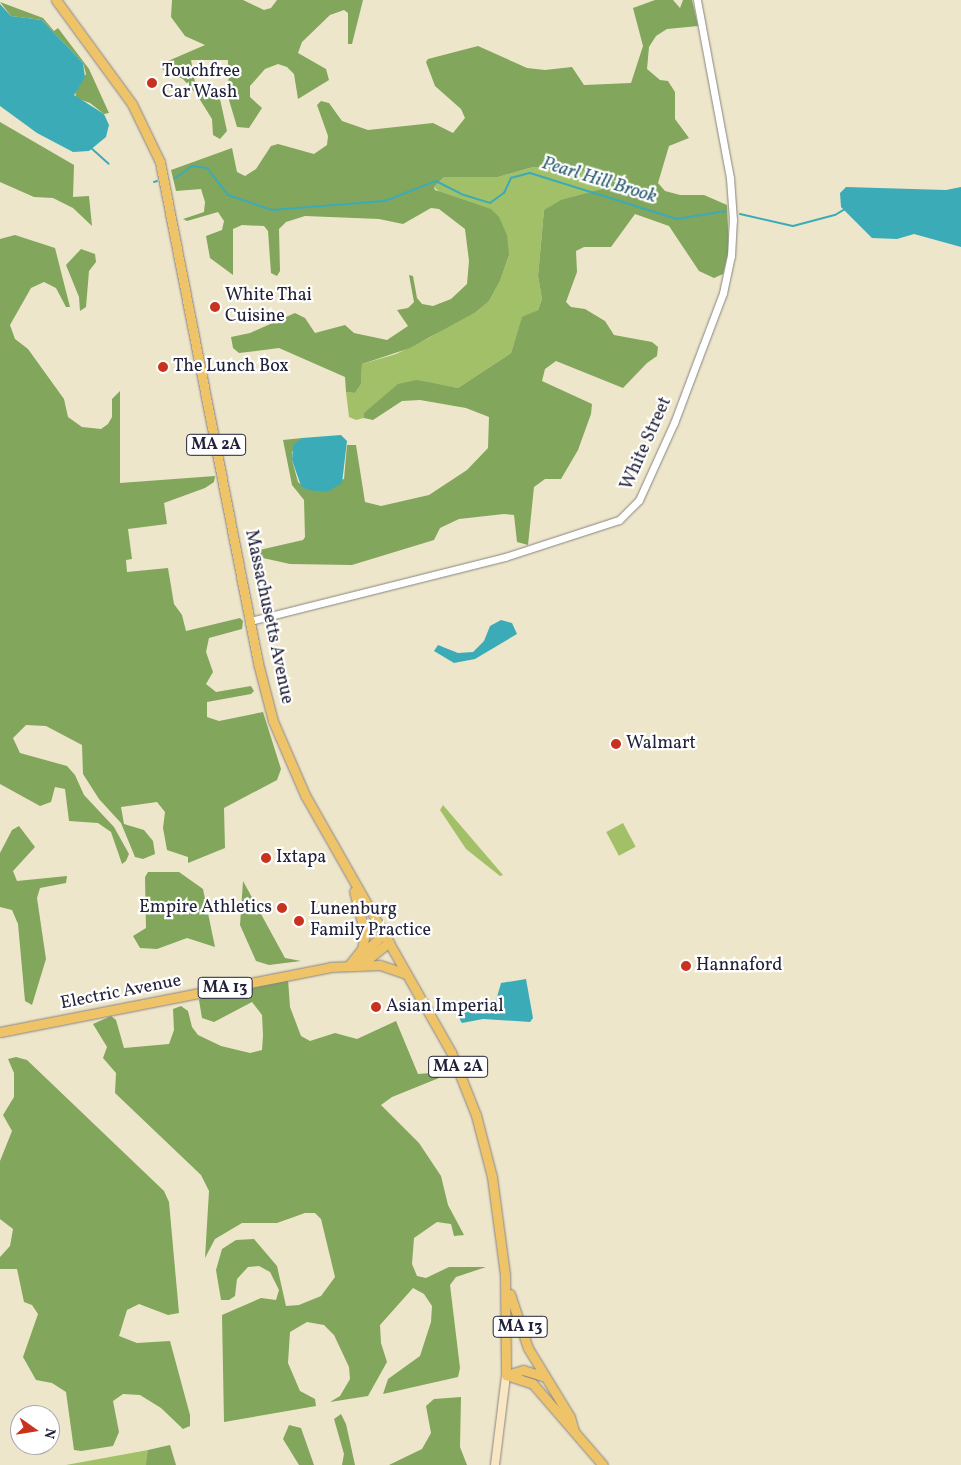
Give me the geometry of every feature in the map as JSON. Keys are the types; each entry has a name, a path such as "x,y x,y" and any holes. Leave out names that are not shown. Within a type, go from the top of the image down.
{"main road":[{"name":"Massachusetts Avenue","path":"56,0 132,104 151,139 162,173 250,621 273,721 298,780 348,874 451,1052 476,1115 492,1177 505,1275 506,1374 495,1465"},
{"path":"348,874 365,934 362,949 349,965"},
{"path":"349,965 384,934"},
{"path":"362,964 389,942"},
{"name":"MA 13","path":"349,965 390,966 406,974"},
{"name":"Electric Avenue","path":"0,1032 204,993 275,976 349,965"},
{"name":"MA 13","path":"505,1275 528,1348 543,1376 570,1417 574,1431"},
{"path":"506,1374 523,1370 543,1376"},
{"name":"MA 13","path":"506,1374 533,1384 603,1465"}],"street":[{"name":"White Street","path":"250,621 514,554 619,520 639,500 674,423 700,355 723,293 731,256 733,220 730,178 697,0"}],"green space":[{"path":"172,0 243,0 264,10 271,8 277,0 363,0 352,44 348,44 348,13 344,10 330,15 302,42 298,53 326,69 329,80 298,99 294,74 287,67 278,64 265,69 250,86 250,97 262,108 249,128 237,127 229,100 228,60 191,60 195,82 200,89 218,90 227,131 220,139 213,135 212,119 197,95 183,79 162,69 161,64 205,45 185,36 171,17"},
{"path":"655,0 673,0 680,8 683,0 692,0 698,26 667,29 656,36 649,47 647,69 660,80 668,81 675,92 675,119 689,138 669,146 658,183 665,191 680,195 704,195 727,205 729,249 723,274 714,278 699,271 669,226 635,214 611,247 584,247 576,251 577,272 566,302 571,307 585,309 605,321 614,335 652,342 658,347 657,356 647,363 623,388 556,361 545,369 542,381 592,404 591,414 578,450 561,479 545,479 534,487 528,545 517,542 514,515 504,514 459,519 440,528 434,540 352,565 290,564 254,556 255,551 303,540 305,537 304,500 292,485 283,440 302,438 292,452 292,460 298,482 307,490 344,479 347,445 356,445 365,502 381,506 429,495 467,470 488,448 489,417 466,408 420,400 402,401 373,420 364,418 364,413 398,384 417,380 458,388 511,353 522,317 538,310 542,299 538,276 544,210 561,200 602,189 604,183 599,175 577,169 533,167 498,177 444,177 434,187 435,190 491,209 499,217 507,235 509,255 500,281 489,301 474,313 410,348 362,364 361,384 355,393 346,392 345,377 279,348 239,353 233,348 231,337 250,333 295,313 305,318 315,333 345,325 354,333 387,340 408,326 397,310 408,308 414,302 409,275 413,276 417,298 422,304 433,306 451,299 467,284 469,261 465,229 439,209 431,208 403,224 379,219 305,216 286,222 279,229 280,271 277,276 271,273 268,231 264,226 242,225 233,229 233,275 210,258 206,236 222,230 224,221 218,212 187,221 183,219 204,212 205,202 201,189 176,191 171,170 232,148 237,172 245,176 256,169 271,146 278,144 314,154 327,145 328,136 317,105 321,101 329,103 342,121 368,130 433,123 453,133 465,118 461,109 435,86 426,62 428,59 478,46 527,68 545,70 572,67 584,85 631,83 643,46 633,8"},
{"path":"0,2 43,18 54,31 58,28 89,69 109,113 104,114 90,103 76,98 75,90 86,74 83,63 42,20 11,16"},
{"path":"0,122 74,165 73,197 89,196 92,226 73,208 53,198 34,197 0,182"},
{"path":"533,167 577,169 599,175 604,183 602,189 544,210 538,276 542,299 538,310 522,318 511,353 458,388 440,385 364,413 364,418 356,420 349,417 346,392 355,393 361,384 362,364 396,354 429,338 489,301 500,281 509,255 434,187 444,177 498,177"},
{"path":"15,235 55,248 70,307 66,307 56,288 44,282 31,288 10,325 15,339 28,349 64,399 68,417 82,427 101,429 108,424 112,417 112,399 120,391 120,483 215,476 214,482 205,488 164,503 167,524 128,529 132,559 126,560 127,572 168,568 174,604 182,615 186,631 240,618 243,621 242,629 209,638 206,652 213,672 206,684 216,692 251,686 254,691 251,694 207,702 207,717 219,721 263,712 281,769 277,780 224,808 225,848 188,863 188,857 167,850 163,828 165,812 157,802 121,807 124,824 144,830 153,841 155,854 143,859 135,857 121,823 99,799 83,774 82,745 46,726 26,725 13,738 20,753 67,766 75,775 84,795 114,827 129,854 126,861 122,864 111,832 98,823 69,821 65,789 55,787 51,802 40,806 0,784 0,239"},
{"path":"81,249 95,254 96,262 89,271 86,307 80,311 79,297 66,265"},
{"path":"443,805 503,875 500,876 466,849 440,810"},
{"path":"623,823 636,847 619,856 606,832"},
{"path":"19,826 35,847 13,871 17,881 67,876 66,883 40,888 37,898 46,959 32,1005 25,1001 18,924 12,910 0,907 0,853 12,830"},
{"path":"148,872 179,872 203,889 215,947 187,938 157,949 140,948 133,936 146,928 145,877"},
{"path":"243,881 285,958 301,961 269,965 256,961 240,925"},
{"path":"288,979 290,1007 301,1036 310,1041 335,1033 357,1039 396,1021 418,1074 444,1072 444,1076 392,1097 381,1105 419,1143 441,1176 448,1205 464,1235 454,1236 451,1224 437,1222 414,1238 412,1264 417,1276 426,1278 449,1267 486,1267 456,1277 450,1285 460,1368 458,1377 383,1394 388,1379 420,1356 431,1322 432,1306 424,1294 413,1288 380,1325 381,1343 387,1362 368,1396 330,1402 340,1396 350,1379 349,1367 334,1335 324,1325 307,1322 290,1332 288,1363 300,1391 315,1399 316,1406 224,1422 222,1315 261,1298 276,1300 279,1290 270,1272 259,1266 248,1267 237,1279 235,1296 229,1300 221,1300 216,1270 222,1249 236,1240 254,1239 277,1266 286,1306 299,1305 321,1296 335,1277 321,1219 315,1213 305,1213 277,1223 242,1223 215,1239 205,1258 209,1191 201,1175 115,1093 116,1073 103,1058 107,1047 93,1024 111,1016 116,1020 124,1048 169,1044 174,1030 173,1009 181,1006 188,1011 192,1027 198,1035 221,1046 250,1053 262,1050 263,1035 262,1015 252,1002 214,1022 202,1018 199,1000 202,996"},
{"path":"16,1057 27,1060 164,1191 169,1202 179,1313 168,1315 139,1304 127,1310 119,1336 137,1343 170,1341 190,1415 190,1426 183,1429 161,1408 140,1395 123,1394 113,1401 119,1432 113,1446 81,1451 74,1450 66,1392 52,1383 36,1380 23,1357 38,1314 32,1305 24,1302 17,1269 0,1269 0,1257 10,1246 13,1229 0,1219 0,1161 12,1131 3,1115 14,1097 14,1073 8,1059"},
{"path":"461,1397 460,1447 467,1465 389,1465 422,1449 431,1433 426,1406 434,1399"},
{"path":"341,1414 346,1424 355,1465 342,1465 344,1454 334,1419"},
{"path":"289,1425 301,1428 314,1465 299,1465 283,1439"},
{"path":"170,1445 176,1465 146,1465 148,1450"},
{"path":"148,1450 174,1465 66,1465"}],"water":[{"path":"0,4 11,16 42,20 83,63 85,77 74,95 104,114 109,125 106,137 89,151 73,152 37,133 0,106"},
{"path":"846,187 946,190 961,187 961,247 914,234 897,239 872,238 841,207 840,193"},
{"path":"341,435 347,441 342,483 327,492 307,490 301,486 292,460 293,445 302,438"},
{"path":"501,620 512,623 517,634 475,659 454,663 434,651 438,645 458,653 473,652 484,641 490,626"},
{"path":"526,979 533,1018 530,1022 483,1019 462,1023 460,1020 459,1012 482,1011 495,1004 501,983"}],"waterway":[{"name":"Pearl Hill Brook","path":"90,147 109,164"},
{"name":"Pearl Hill Brook","path":"175,178 192,166 207,168 228,195 272,210 385,201 436,181 464,195 490,203 504,193 511,178 530,173 677,219 725,211"},
{"name":"Pearl Hill Brook","path":"740,214 793,226 835,215 845,209"}],"place":[{"name":"Touchfree Car Wash","path":"152,83"},
{"name":"White Thai Cuisine","path":"215,307"},
{"name":"The Lunch Box","path":"163,367"},
{"name":"Walmart","path":"616,744"},
{"name":"Ixtapa","path":"266,858"},
{"name":"Empire Athletics","path":"282,908"},
{"name":"Lunenburg Family Practice","path":"299,921"},
{"name":"Hannaford","path":"686,966"},
{"name":"Asian Imperial","path":"376,1007"}]}
